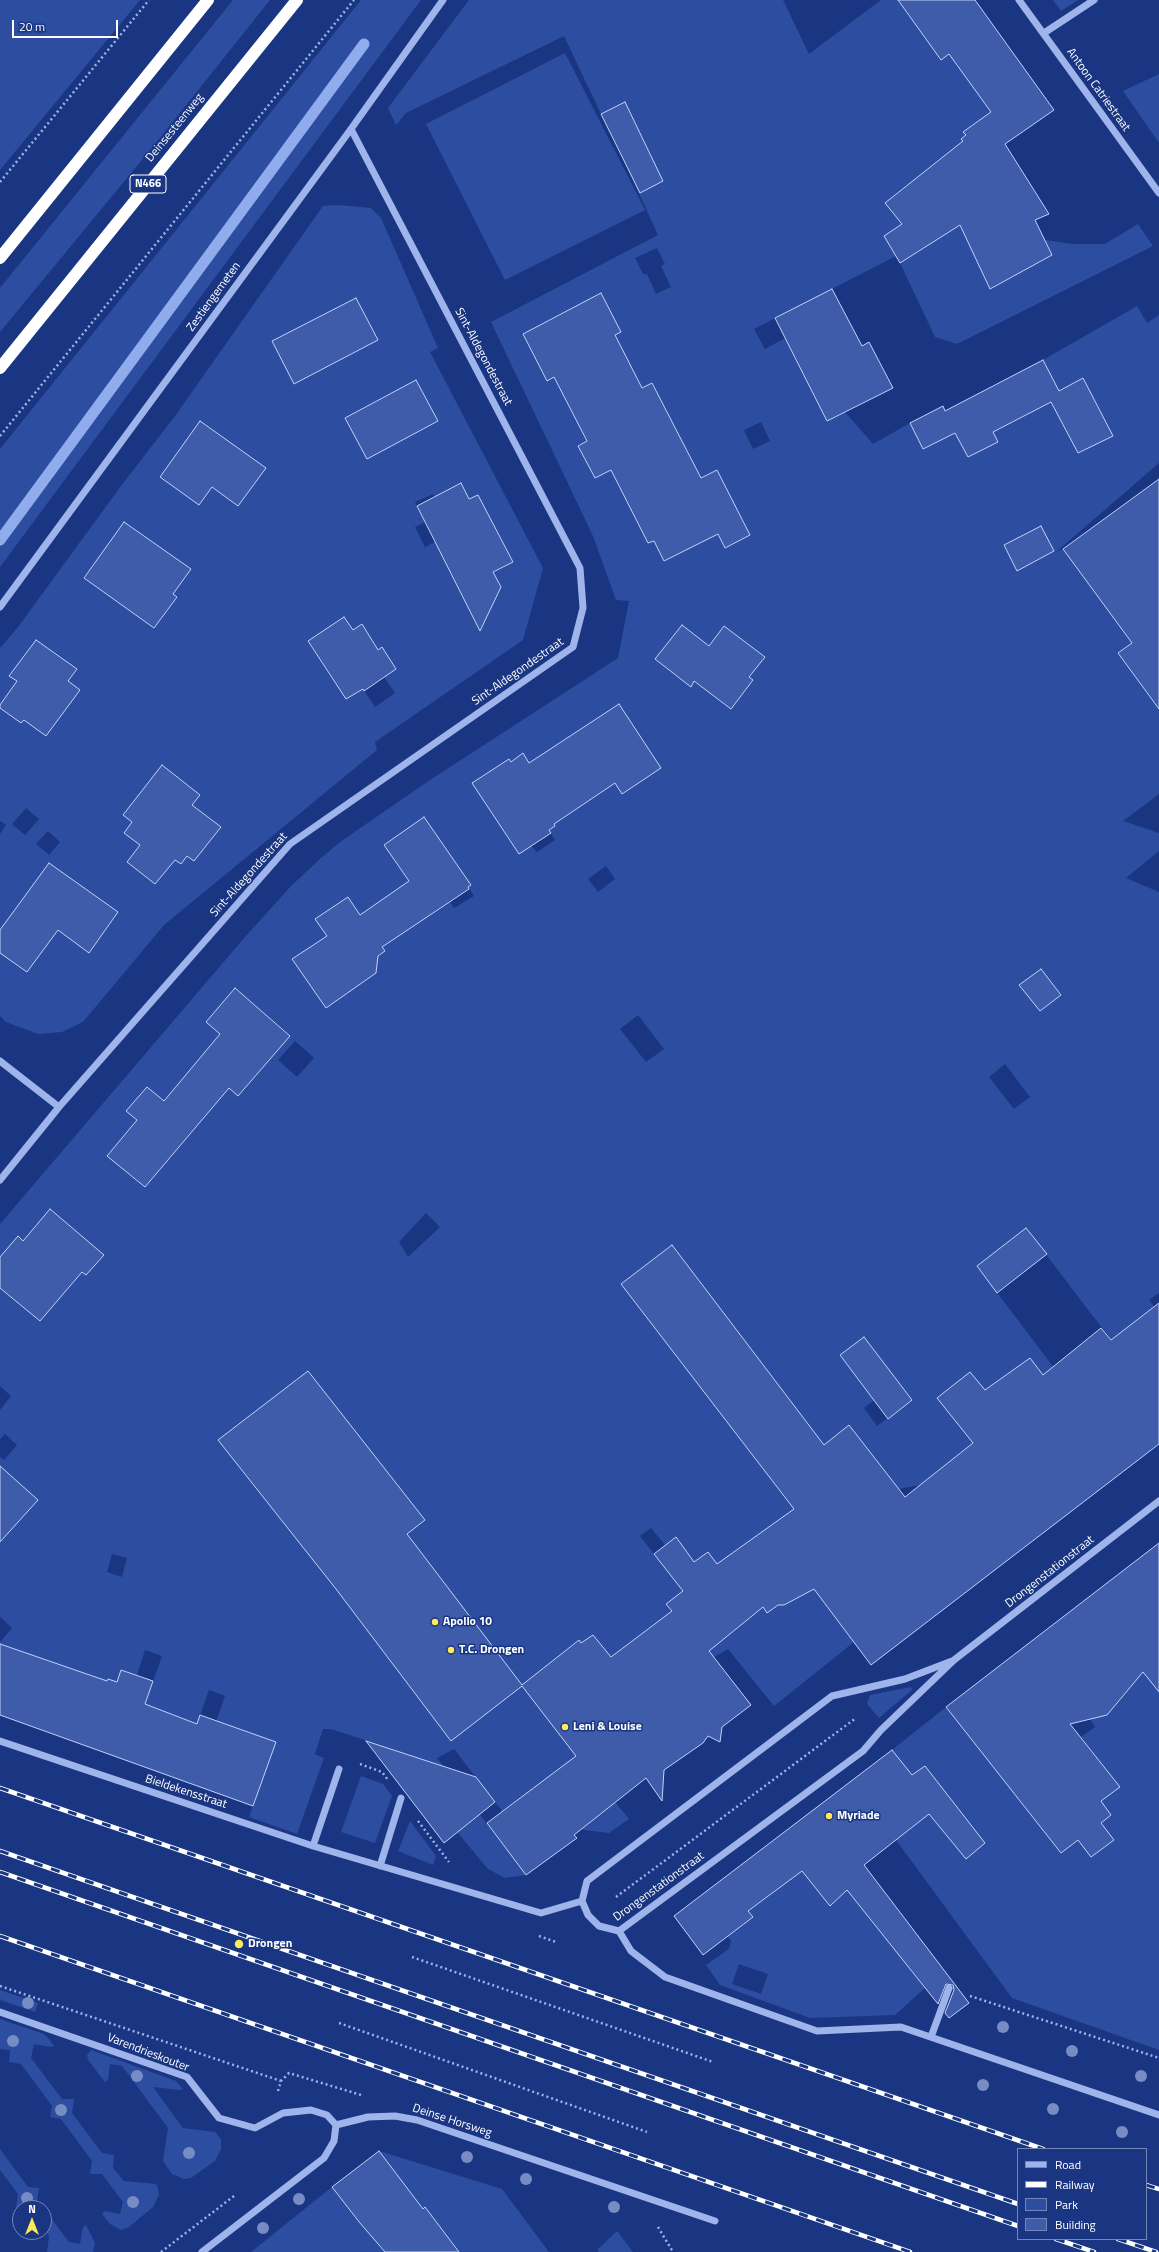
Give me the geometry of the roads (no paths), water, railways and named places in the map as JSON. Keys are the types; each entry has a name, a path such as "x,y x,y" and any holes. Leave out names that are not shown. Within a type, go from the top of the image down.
{"highway":[{"path":"0,258 208,0"},
{"name":"Deinsesteenweg","path":"0,368 297,0"}],"street":[{"name":"Zestiengemeten","path":"0,607 351,130 443,0"},
{"name":"Antoon Catriestraat","path":"1019,0 1159,193"},
{"path":"1044,33 1094,0"},
{"name":"Sint-Aldegondestraat","path":"0,1180 59,1107 290,844 573,647 583,608 580,568 351,130"},
{"path":"0,1061 59,1107"},
{"name":"Drongenstationstraat","path":"954,1660 905,1679 832,1696 587,1881 582,1900 588,1915 599,1926 619,1931 862,1751 881,1730 954,1660 1159,1501"},
{"name":"Bieldekensstraat","path":"0,1741 314,1846 366,1860 380,1866 541,1914 582,1900"},
{"path":"314,1846 340,1769"},
{"path":"380,1866 401,1798"},
{"path":"619,1931 631,1951 665,1977 817,2031 901,2027 1159,2115"},
{"path":"931,2037 949,1988"},
{"name":"Varendrieskouter","path":"0,2012 187,2077 219,2118 255,2128 283,2113 311,2110 327,2115 336,2125"},
{"name":"Deinse Horsweg","path":"336,2125 368,2117 395,2116 417,2120 715,2221"},
{"path":"202,2252 324,2158 334,2140 336,2125"}],"waterway":[{"path":"0,540 364,44"}],"railway":[{"path":"0,1788 1040,2148"},
{"path":"0,1851 1017,2204"},
{"path":"0,1872 1017,2226"},
{"path":"0,1936 910,2252"},
{"path":"1147,2185 1159,2189"},
{"path":"1059,2240 1094,2252"},
{"path":"1121,2240 1156,2252"}],"place":[{"name":"Apollo 10","path":"435,1622"},
{"name":"T.C. Drongen","path":"451,1650"},
{"name":"Leni & Louise","path":"565,1727"},
{"name":"Myriade","path":"829,1816"},
{"name":"Drongen","path":"239,1944"}]}
